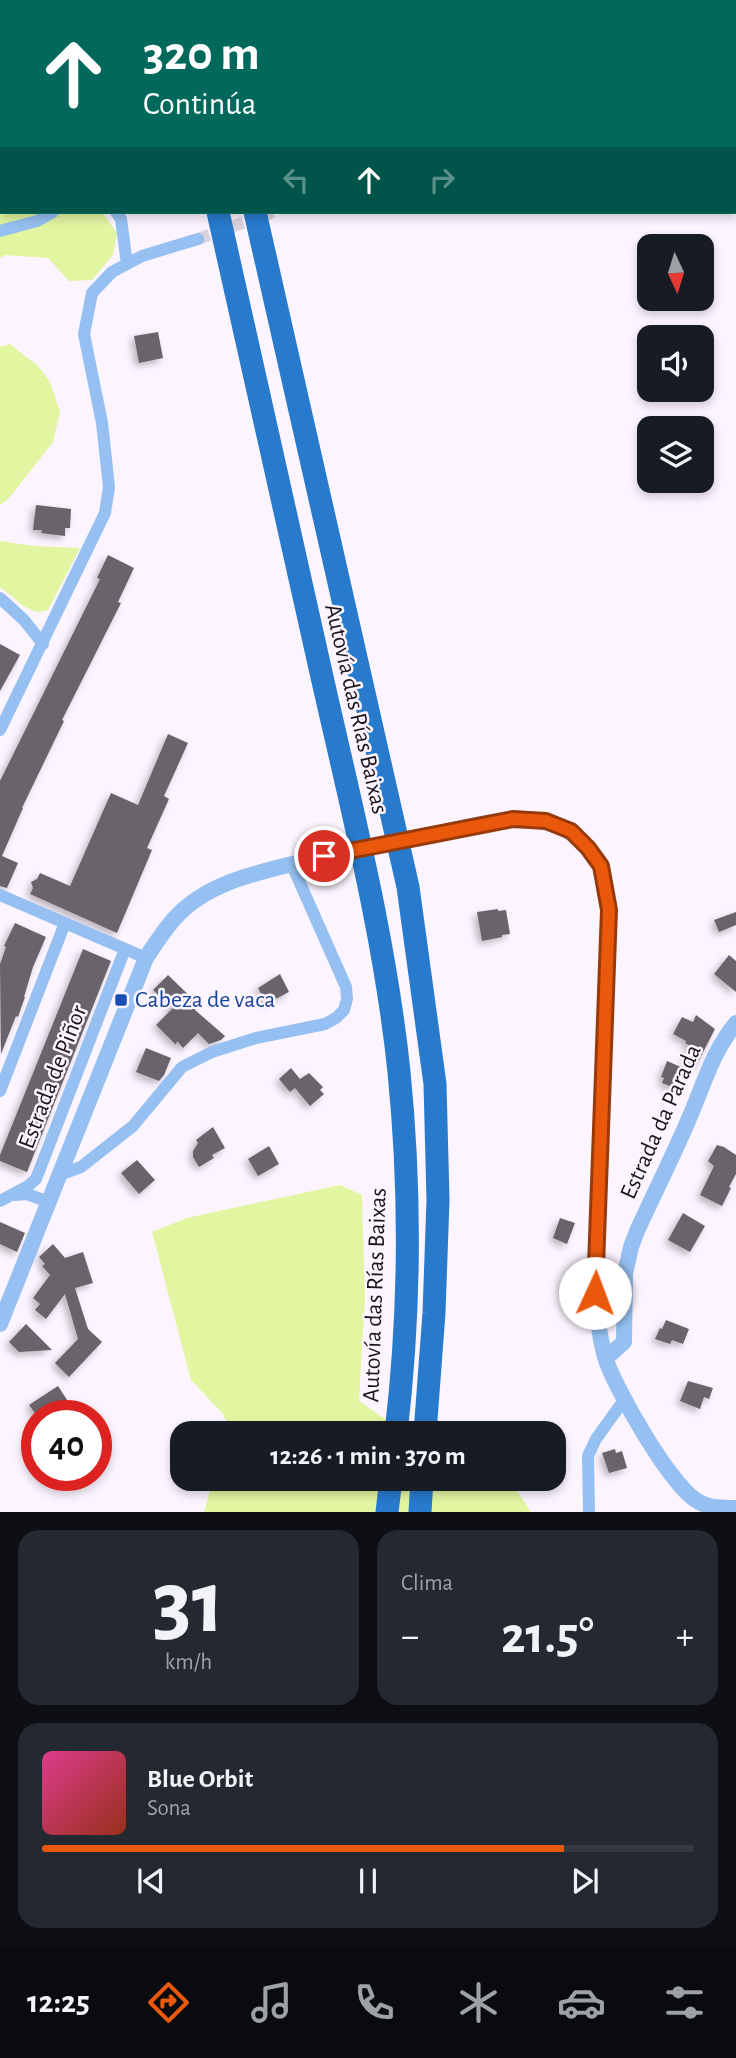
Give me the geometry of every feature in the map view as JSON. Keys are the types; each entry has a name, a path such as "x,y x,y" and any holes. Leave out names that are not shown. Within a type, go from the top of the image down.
{"highway":[{"name":"Autovía das Rías Baixas","path":"218,214 367,876 391,1007 399,1073 407,1208 407,1275 397,1421"},
{"name":"Autovía das Rías Baixas","path":"255,214 410,900 435,1083 438,1174 434,1313 426,1421"},
{"path":"387,1512 390,1491"},
{"path":"419,1512 421,1491"}],"street":[{"path":"0,231 37,221 49,214"},
{"path":"117,214 121,219 127,264"},
{"path":"0,730 105,513 109,486 102,423 84,334 92,293 112,272 142,256 198,239"},
{"path":"0,598 24,620 43,644"},
{"path":"0,1324 146,958 176,916 201,896 232,881 324,856 513,819 546,821 571,831 601,866 609,910 595,1293 598,1324 606,1358 624,1400 682,1490 708,1506 736,1508"},
{"path":"59,1175 81,1167 134,1126 182,1067 212,1052 256,1038 326,1024 344,1010 346,987 292,865"},
{"path":"0,895 146,958"},
{"path":"0,1091 65,923"},
{"name":"Estrada de Piñor","path":"4,1194 28,1186 36,1179 125,949"},
{"name":"Estrada de Piñor","path":"105,1002 125,1010"},
{"name":"Estrada da Parada","path":"606,1358 624,1342 625,1274 634,1239 689,1120 715,1056 736,1023"},
{"path":"4,1194 27,1194 49,1202"},
{"path":"589,1512 589,1456 596,1438 624,1400"}],"green space":[{"path":"0,214 103,214 117,233 113,255 92,280 69,281 48,258 5,255 0,258"},
{"path":"10,344 39,367 50,382 60,412 53,442 9,498 0,505 0,347"},
{"path":"0,541 33,546 80,548 48,610 41,612 28,609 0,588"},
{"path":"340,1185 362,1195 365,1297 359,1401 388,1421 227,1421 191,1380 152,1232 187,1218"},
{"path":"210,1491 517,1491 531,1512 204,1512"}],"building":[{"path":"158,332 163,358 139,363 134,336"},
{"path":"36,505 71,509 70,528 65,528 65,536 33,530"},
{"path":"108,555 134,568 118,602 121,603 62,720 64,721 22,808 2,856 18,863 7,888 0,886 0,781 100,579 97,578"},
{"path":"0,644 20,655 0,691"},
{"path":"168,734 188,743 164,796 169,799 147,848 152,850 117,933 30,894 33,888 31,882 37,879 40,873 70,886 111,793 138,805"},
{"path":"506,910 510,934 482,941 477,912"},
{"path":"736,912 736,925 719,932 714,920"},
{"path":"15,923 46,937 33,967 18,1017 16,1016 1,1054 0,964 6,947 4,946"},
{"path":"83,949 111,961 27,1172 0,1161 0,1155"},
{"path":"729,955 736,961 736,992 714,974"},
{"path":"280,974 289,992 266,1004 258,988"},
{"path":"168,975 199,1005 195,1010 225,1036 221,1040 209,1044 198,1033 183,1048 177,1041 176,1045 156,1025 173,1008 153,990"},
{"path":"696,1015 715,1029 695,1068 684,1059 691,1046 673,1034 682,1017 693,1022"},
{"path":"146,1048 171,1058 159,1081 136,1072"},
{"path":"667,1061 683,1068 675,1088 662,1083 664,1078 661,1077"},
{"path":"291,1068 300,1079 309,1073 323,1087 320,1090 324,1094 310,1106 295,1088 290,1092 279,1079"},
{"path":"213,1127 225,1148 199,1167 193,1157 198,1143 196,1140"},
{"path":"717,1145 736,1155 736,1174 722,1206 700,1195 714,1166 708,1161"},
{"path":"269,1146 279,1164 258,1176 248,1159"},
{"path":"137,1160 155,1180 139,1194 121,1173"},
{"path":"683,1213 705,1226 690,1252 668,1240"},
{"path":"560,1218 575,1223 567,1244 553,1238"},
{"path":"0,1222 25,1233 17,1252 0,1244"},
{"path":"53,1244 65,1258 83,1252 93,1283 75,1288 88,1329 102,1342 69,1377 55,1363 78,1339 65,1294 46,1319 35,1310 40,1304 33,1298 50,1275 42,1266 45,1264 39,1257"},
{"path":"666,1320 689,1329 683,1344 672,1340 670,1344 655,1339"},
{"path":"26,1324 52,1350 19,1352 9,1342"},
{"path":"688,1381 713,1388 709,1399 704,1397 700,1409 680,1401"},
{"path":"58,1386 67,1400 37,1400"},
{"path":"615,1449 616,1453 622,1451 627,1468 609,1473 602,1453"}],"tunnel":[{"path":"198,239 267,214"}],"place":[{"name":"Cabeza de vaca","path":"121,1000"}],"route":[{"path":"324,856 513,819 546,821 571,831 601,866 609,910 595,1293"}]}
